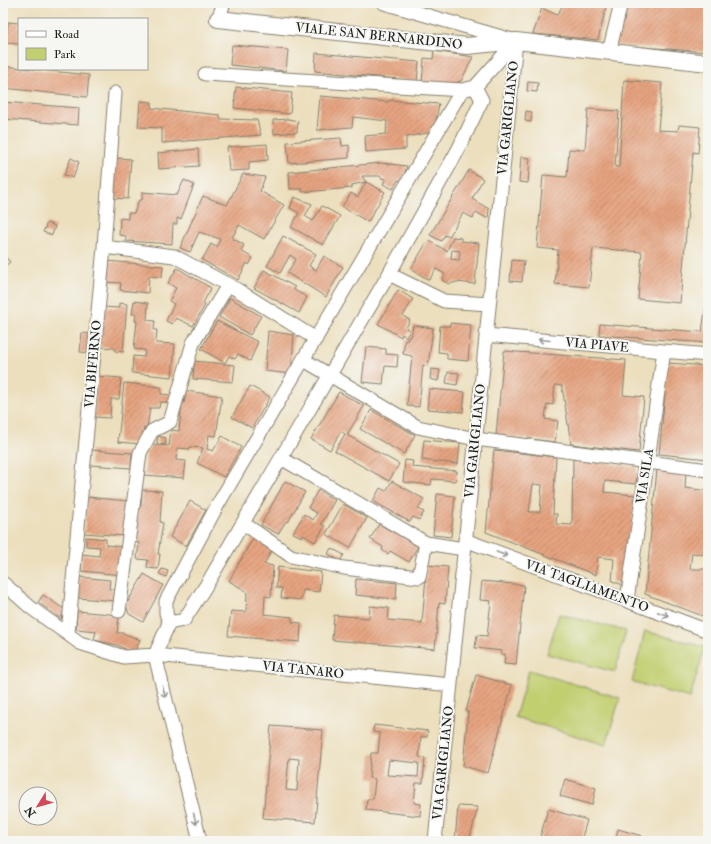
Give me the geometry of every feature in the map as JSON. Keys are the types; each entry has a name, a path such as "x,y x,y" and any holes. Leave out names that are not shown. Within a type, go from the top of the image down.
{"street":[{"path":"218,19 224,3"},
{"path":"200,841 155,654 170,624 166,613 166,601 217,506 316,339 469,88 516,41 384,3"},
{"path":"608,52 621,3"},
{"name":"VIALE SAN BERNARDINO","path":"218,19 467,46 516,41 708,63"},
{"name":"VIA GARIGLIANO","path":"435,841 465,545 473,438 486,335 516,41"},
{"path":"170,624 184,620 207,584 389,274 458,150 482,100 469,88 205,74"},
{"name":"VIA BIFERNO","path":"68,634 104,247 115,93"},
{"path":"104,247 174,256 228,285 316,339"},
{"path":"389,274 444,301 489,304"},
{"path":"119,611 140,453 152,432 170,422 193,343 228,285"},
{"name":"VIA PIAVE","path":"486,335 708,356"},
{"name":"VIA SILA","path":"627,600 664,351"},
{"path":"304,360 418,428 473,438 708,470"},
{"path":"243,523 291,556 344,568 419,577 426,543 281,458"},
{"name":"VIA TAGLIAMENTO","path":"426,543 465,545 627,600 708,631"},
{"name":"VIA TANARO","path":"3,583 30,607 80,643 124,657 155,654 451,685"}],"green space":[{"path":"559,614 626,631 615,672 547,654"},
{"path":"645,631 705,647 690,698 632,682"},
{"path":"529,670 620,698 606,745 515,717"}],"building":[{"path":"564,3 607,3 598,40 533,34 542,8 557,15"},
{"path":"627,3 708,3 708,52 616,45"},
{"path":"8,22 18,23 18,44 6,43"},
{"path":"232,45 288,50 286,71 230,65"},
{"path":"434,51 473,57 461,81 451,84 422,82 424,58 433,59"},
{"path":"316,53 419,62 417,81 315,71"},
{"path":"3,66 18,68 18,70 41,70 89,75 87,97 3,88"},
{"path":"624,80 662,83 658,130 678,131 679,125 700,127 698,153 693,152 680,303 638,299 642,252 593,248 589,287 555,284 558,250 537,248 543,175 567,177 569,149 585,150 588,109 619,111 615,167 619,167"},
{"path":"528,82 538,83 537,92 527,91"},
{"path":"236,87 292,93 290,114 234,108"},
{"path":"320,96 388,102 389,100 439,104 435,125 431,126 432,132 406,137 406,149 366,152 365,136 386,134 387,121 353,117 352,127 317,130"},
{"path":"140,101 152,102 151,108 220,115 220,119 257,120 261,135 162,143 162,128 138,127"},
{"path":"3,102 79,108 78,125 3,119"},
{"path":"526,111 532,112 531,122 525,121"},
{"path":"288,119 298,121 297,132 274,134 273,120"},
{"path":"341,138 342,146 349,145 349,158 289,163 287,142"},
{"path":"267,144 268,160 249,162 249,170 229,171 227,147"},
{"path":"198,149 199,166 159,169 158,153"},
{"path":"521,157 530,158 528,183 519,182"},
{"path":"71,158 79,162 73,178 64,175"},
{"path":"116,158 131,159 128,199 112,198"},
{"path":"381,163 407,166 402,181 398,180 393,189 383,184 386,179 381,178 381,176 362,176 366,182 352,185 352,188 303,192 302,189 290,189 289,172"},
{"path":"469,170 483,179 472,199 489,209 488,219 476,212 473,218 463,213 449,237 445,235 441,241 430,235"},
{"path":"243,174 265,177 260,191 284,205 264,239 239,225 232,238 244,245 241,251 253,258 249,265 247,263 238,280 202,260 211,244 217,247 220,239 199,232 190,252 180,248 203,196 227,205"},
{"path":"184,180 194,185 181,219 177,218 177,224 173,224 172,244 126,241 126,236 119,235 120,218 128,219 128,213 134,213 139,200 142,200 142,192 177,195"},
{"path":"366,182 385,192 368,222 342,207 351,193 358,197"},
{"path":"294,197 312,204 305,216 313,221 322,206 340,216 323,245 291,227 299,213 290,208"},
{"path":"47,223 55,226 52,235 43,232"},
{"path":"283,236 316,254 309,266 316,270 324,256 343,267 326,297 287,273 296,259 290,255 280,273 267,266"},
{"path":"453,237 461,238 461,241 479,243 475,284 457,282 449,284 442,280 445,274 436,269 429,280 411,269 428,240 447,251","holes":["452,250 460,251 459,260 451,259"]},
{"path":"3,254 10,262 3,268"},
{"path":"512,260 524,261 522,282 510,281"},
{"path":"107,261 163,266 162,277 149,276 148,293 120,290 121,283 105,282"},
{"path":"177,268 211,288 203,303 205,305 193,326 176,318 172,324 166,321 174,304 169,301 176,288 168,283"},
{"path":"264,270 295,287 294,290 307,297 299,313 254,288"},
{"path":"398,290 413,299 403,316 410,320 406,328 410,331 406,337 402,334 401,337 378,324"},
{"path":"707,296 708,343 599,335 600,324 702,332"},
{"path":"230,298 261,316 250,335 219,317"},
{"path":"134,301 148,303 147,320 155,321 154,330 157,330 156,343 175,344 172,377 132,373 133,356 144,357 145,350 134,349 137,321 135,321 136,314 132,314"},
{"path":"119,303 127,304 123,352 115,351 115,348 100,347 103,307 119,308"},
{"path":"217,321 258,342 250,361 238,354 235,359 229,356 225,363 201,349"},
{"path":"450,323 471,325 468,361 447,359 447,353 438,352 440,326 450,326"},
{"path":"413,325 433,328 428,366 423,365 419,407 407,406 412,356 403,354 405,340 408,340 408,337 411,337"},
{"path":"268,331 294,335 291,374 265,371"},
{"path":"82,333 92,334 90,353 80,352"},
{"path":"366,347 386,349 386,354 398,355 397,367 385,366 383,384 362,382"},
{"path":"504,351 626,360 623,395 644,397 639,452 571,444 562,386 555,385 553,405 547,404 545,419 558,421 555,442 496,435"},
{"path":"194,361 235,365 233,382 193,379"},
{"path":"668,363 708,366 708,459 659,454"},
{"path":"431,369 440,370 438,381 430,379"},
{"path":"448,372 459,373 457,385 446,383"},
{"path":"97,376 121,378 119,399 111,399 110,418 94,417"},
{"path":"124,383 161,387 161,394 171,395 171,403 160,402 159,408 150,408 147,428 144,428 142,444 118,442"},
{"path":"250,386 270,397 252,428 232,417"},
{"path":"429,389 465,392 463,412 427,409"},
{"path":"186,391 222,396 216,436 209,435 207,449 213,451 222,436 241,447 224,477 197,463 203,448 190,447 190,449 177,448 176,460 186,461 184,478 144,475 146,453 153,445 169,446 171,430 179,431 182,402 184,403"},
{"path":"339,392 364,406 347,435 399,464 389,481 335,451 345,434 341,431 330,450 311,439"},
{"path":"371,410 415,435 404,454 360,429"},
{"path":"158,436 166,438 165,445 157,443"},
{"path":"424,440 460,443 458,464 422,460"},
{"path":"91,450 132,453 131,468 90,465"},
{"path":"494,450 556,457 553,514 557,514 556,524 572,525 573,459 637,467 636,484 605,481 604,492 635,495 626,586 612,581 614,559 598,557 596,575 486,532","holes":["533,484 542,485 540,512 529,512"]},
{"path":"405,460 413,461 412,467 457,471 456,481 432,479 431,485 403,482"},
{"path":"657,469 686,472 685,488 708,491 708,555 692,553 690,569 708,569 708,618 645,594"},
{"path":"285,481 305,492 288,522 286,521 278,534 261,525"},
{"path":"392,481 424,499 418,509 424,512 419,520 413,517 410,522 373,501 380,488 386,491"},
{"path":"142,490 162,491 160,522 163,523 158,554 160,554 158,569 147,568 148,560 137,559 139,543 135,542 138,506 141,506"},
{"path":"318,490 335,500 321,524 325,526 315,542 303,535 302,537 293,533 304,514 313,520 317,513 308,508"},
{"path":"437,494 455,496 451,537 433,535"},
{"path":"87,497 128,501 125,536 84,533"},
{"path":"190,501 206,510 186,546 170,537"},
{"path":"343,504 367,518 350,548 326,534"},
{"path":"379,524 418,546 409,562 390,551 388,554 382,550 383,547 370,539"},
{"path":"86,537 106,539 106,545 124,547 122,575 81,571 82,554 99,556 100,547 86,546"},
{"path":"253,538 273,549 264,564 273,566 271,597 265,596 264,614 292,617 292,622 301,623 300,642 228,636 231,611 246,612 247,594 246,591 229,581"},
{"path":"331,548 344,555 340,561 328,554"},
{"path":"427,565 448,567 445,604 439,603 435,649 332,640 334,615 369,618 370,606 389,608 388,620 422,623"},
{"path":"278,567 321,572 319,592 303,590 301,600 281,598 282,588 276,588"},
{"path":"162,569 168,571 166,577 159,574"},
{"path":"144,574 163,585 143,622 129,614 126,605"},
{"path":"80,577 110,580 109,589 117,589 116,601 78,598"},
{"path":"356,579 397,583 396,599 355,595"},
{"path":"482,581 524,585 516,665 504,664 505,654 501,654 502,651 475,648 477,635 487,636 491,601 480,600"},
{"path":"43,595 64,609 61,619 38,602"},
{"path":"77,611 119,615 117,633 123,633 140,640 134,653 117,645 94,640 96,631 76,629"},
{"path":"476,675 512,685 488,773 463,766 468,712 466,711"},
{"path":"374,725 428,731 427,737 421,737 419,757 425,758 423,783 416,783 414,803 421,804 420,816 366,810 367,799 373,799 375,779 369,778 371,753 378,753 380,733 373,732","holes":["389,760 419,763 418,777 387,775"]},
{"path":"271,726 323,730 315,822 263,818","holes":["289,758 299,759 297,791 286,790"]},
{"path":"565,779 596,788 592,805 560,796"},
{"path":"458,806 478,807 469,841 455,841"},
{"path":"548,809 587,820 581,841 539,841"},
{"path":"618,829 642,836 640,841 615,841"}]}
